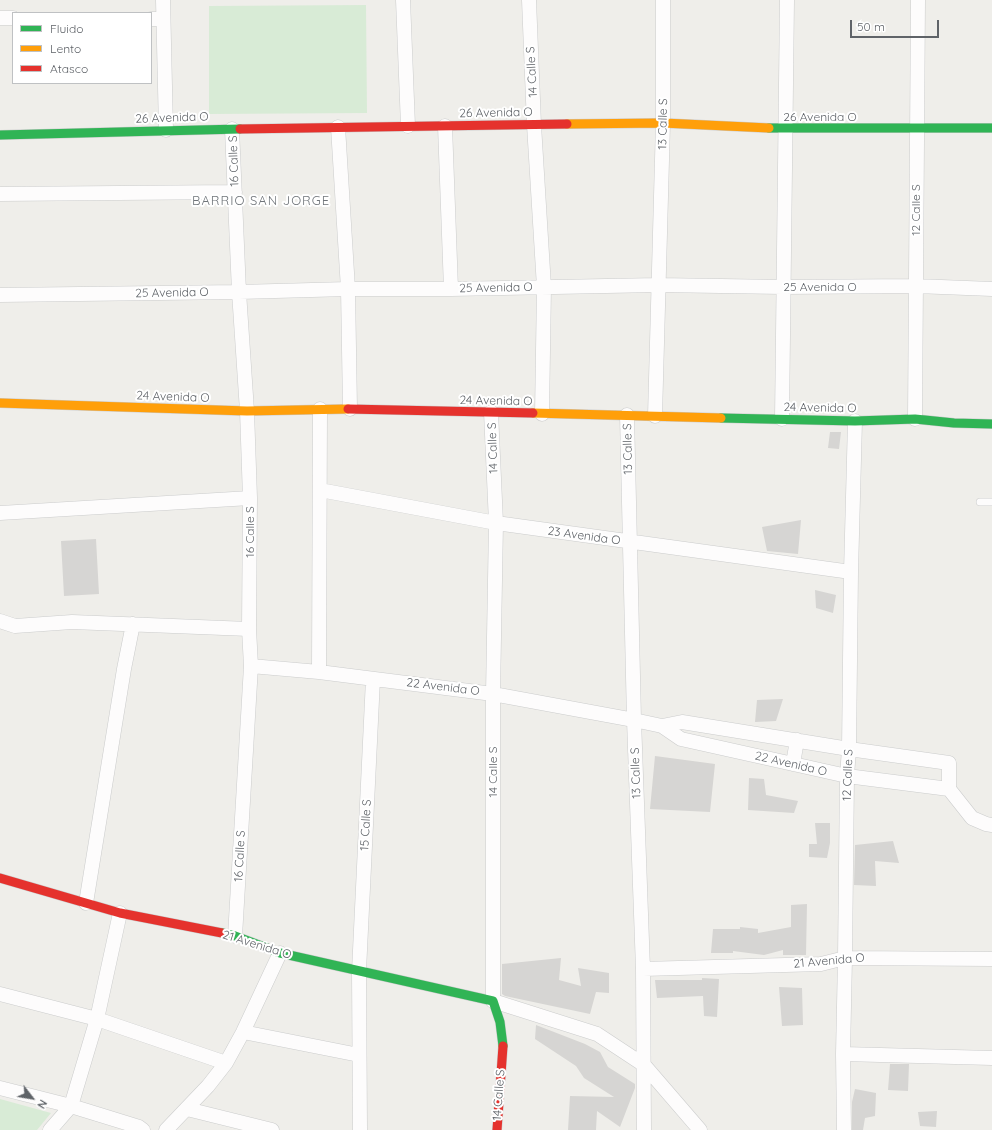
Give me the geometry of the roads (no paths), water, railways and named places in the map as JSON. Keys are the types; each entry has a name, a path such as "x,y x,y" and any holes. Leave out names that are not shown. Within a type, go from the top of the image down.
{"street":[{"path":"163,0 157,19 166,130"},
{"path":"403,0 408,126"},
{"name":"14 Calle S","path":"529,0 534,125 544,287 542,414"},
{"name":"13 Calle S","path":"655,416 663,123 663,0"},
{"path":"782,419 784,130 787,0"},
{"name":"12 Calle S","path":"915,419 918,0"},
{"path":"0,18 12,18"},
{"name":"26 Avenida O","path":"0,135 166,130 663,123 784,130 992,128"},
{"path":"445,126 452,289"},
{"path":"338,127 348,289 350,409"},
{"name":"16 Calle S","path":"232,129 239,292 247,411 250,498 249,629 251,666 235,936"},
{"path":"0,194 235,192"},
{"name":"25 Avenida O","path":"0,294 239,292 658,285 783,287 916,286 992,289"},
{"name":"24 Avenida O","path":"0,404 247,411 350,409 855,421 915,419 954,423 992,424"},
{"path":"319,672 320,409"},
{"name":"14 Calle S","path":"491,412 496,523 493,694 493,1000 500,1022 503,1042 496,1130"},
{"name":"13 Calle S","path":"627,416 634,720 643,969 644,1130"},
{"name":"12 Calle S","path":"844,1130 843,1054 847,776 849,749 851,572 855,421"},
{"name":"23 Avenida O","path":"320,490 496,523 851,572"},
{"path":"0,513 250,498"},
{"path":"0,621 15,626 72,622 249,629"},
{"path":"86,903 124,669 133,624"},
{"name":"22 Avenida O","path":"251,666 373,678 493,694 662,726 681,739 847,776 949,789"},
{"name":"15 Calle S","path":"360,1130 359,971 373,678"},
{"path":"662,726 682,722 849,749 949,763 949,789 972,818 992,825"},
{"path":"794,764 797,740"},
{"name":"21 Avenida O","path":"0,878 120,913 235,936 280,952 493,1000"},
{"path":"50,1130 71,1106 97,1019 120,913"},
{"path":"166,1130 208,1086 226,1063 243,1032 280,952"},
{"name":"21 Avenida O","path":"643,969 821,964 845,958 992,959"},
{"path":"0,994 97,1019 226,1063"},
{"path":"493,1000 597,1034 644,1065 700,1130"},
{"path":"243,1032 359,1055"},
{"path":"843,1054 992,1058"},
{"path":"0,1088 71,1106 139,1127 143,1130"},
{"path":"186,1109 272,1130"}],"lane":[{"path":"980,502 992,502"}],"district":[{"name":"BARRIO SAN JORGE","path":"261,201"}]}
